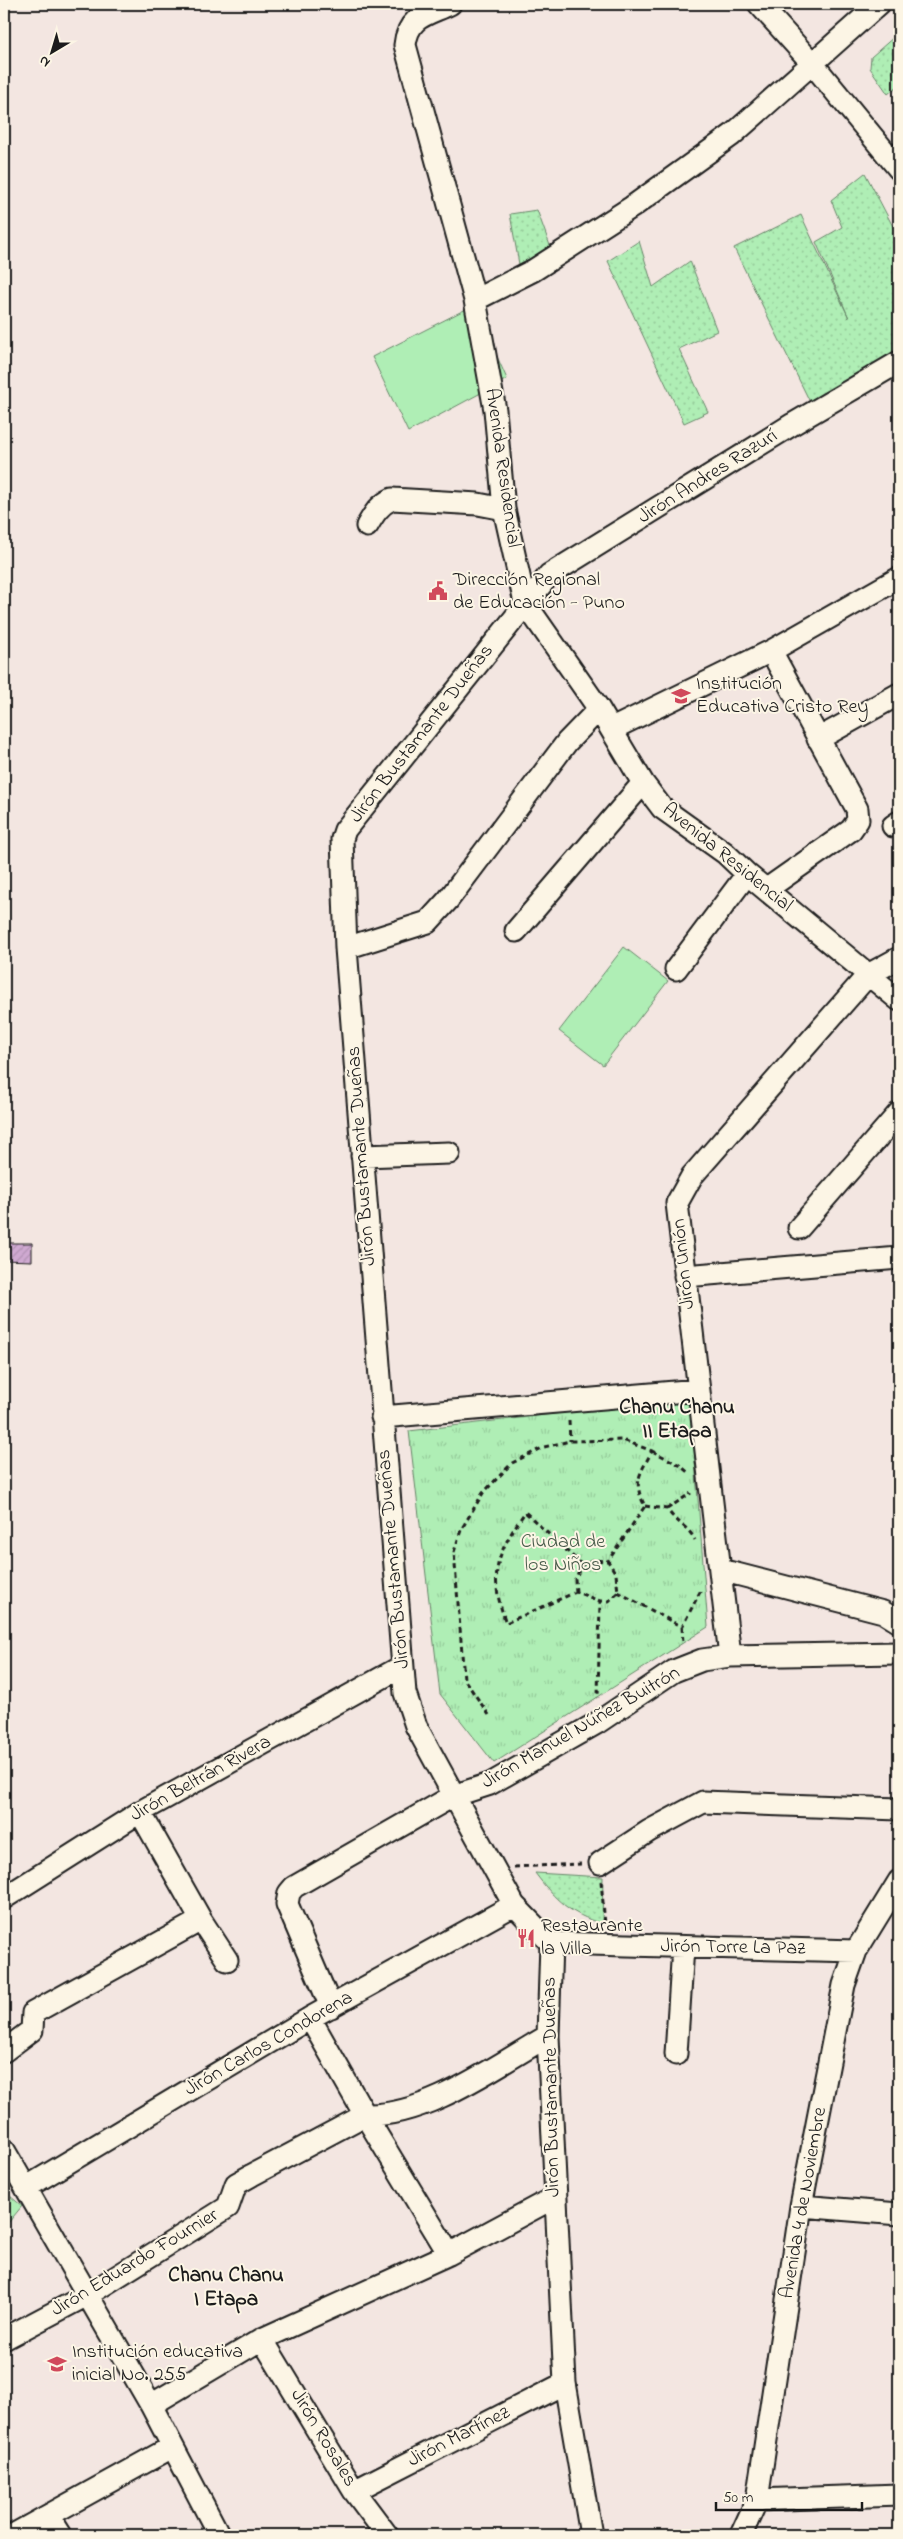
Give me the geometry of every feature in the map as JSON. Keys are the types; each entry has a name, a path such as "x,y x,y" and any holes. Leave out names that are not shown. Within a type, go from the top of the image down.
{"street":[{"name":"Avenida Residencial","path":"450,4 414,20 407,31 405,45 475,300 494,410 504,509 525,604 599,709 644,783 662,808 725,853 747,874 899,1000"},
{"path":"759,4 812,63 899,169"},
{"path":"475,300 534,270 632,207 732,135 879,4"},
{"name":"Jirón Andres Razurí","path":"525,604 548,575 793,424 899,362"},
{"path":"367,526 376,511 383,504 392,500 478,504 504,509"},
{"path":"612,729 771,652 899,578"},
{"name":"Jirón Bustamante Dueñas","path":"525,604 346,830 342,839 346,948 405,1694 416,1726 514,1906 551,1943 548,2036 565,2383 591,2535"},
{"path":"767,889 851,830 858,820 856,808 771,652"},
{"path":"818,739 899,694"},
{"path":"346,948 428,922 448,900 567,742 599,709"},
{"path":"516,931 644,783"},
{"path":"676,969 747,874"},
{"name":"Jirón Unión","path":"730,1656 722,1570 684,1276 677,1203 683,1189 868,975 899,958"},
{"path":"799,1228 899,1113"},
{"path":"362,1156 449,1153"},
{"path":"684,1276 899,1258"},
{"path":"382,1417 698,1390"},
{"path":"722,1570 883,1612 899,1622"},
{"name":"Jirón Manuel Núñez Buitrón","path":"331,2007 286,1904 289,1893 294,1887 453,1796 490,1784 597,1723 674,1671 702,1660 730,1656 899,1653"},
{"name":"Jirón Beltrán Rivera","path":"4,1898 140,1812 402,1667"},
{"path":"600,1864 649,1831 703,1802 899,1808"},
{"path":"140,1812 201,1920 227,1960"},
{"name":"Avenida 4 de Noviembre","path":"740,2535 757,2500 800,2206 844,1985 856,1951 899,1881"},
{"name":"Jirón Carlos Condorena","path":"27,2187 310,2018 514,1906"},
{"path":"4,2051 32,2030 33,2013 201,1920"},
{"name":"Jirón Torre La Paz","path":"551,1943 607,1946 856,1951"},
{"path":"676,2054 683,1947"},
{"path":"310,2018 365,2115 449,2254"},
{"name":"Jirón Eduardo Fournier","path":"4,2339 89,2294 228,2207 236,2184 365,2115 386,2116 407,2111 439,2098 548,2036"},
{"path":"4,2150 89,2294 151,2405 219,2535"},
{"path":"151,2405 262,2339 449,2254 555,2197"},
{"path":"800,2206 899,2214"},
{"name":"Jirón Rosales","path":"262,2339 354,2491 386,2535"},
{"name":"Jirón Martínez","path":"354,2491 565,2383"},
{"path":"13,2535 172,2447"},
{"path":"757,2500 899,2494"},
{"path":"49,2516 61,2535"}],"path":[{"path":"568,1412 570,1441"},
{"path":"489,1715 464,1679 454,1552 461,1530 483,1493 512,1463 544,1447 570,1441 623,1440 652,1451 678,1464 696,1479"},
{"path":"645,1506 637,1492 639,1476 652,1451"},
{"path":"645,1506 667,1509 686,1499 696,1488"},
{"path":"608,1561 645,1506"},
{"path":"667,1509 675,1522 689,1529 698,1546"},
{"path":"582,1564 525,1512 504,1543 495,1572 498,1602 506,1623 576,1592 600,1601 609,1600 618,1592"},
{"path":"576,1592 575,1579 582,1564 592,1560 608,1561"},
{"path":"608,1561 616,1574 618,1592"},
{"path":"683,1643 682,1627 703,1584"},
{"path":"618,1592 682,1627"},
{"path":"597,1723 600,1601"},
{"path":"494,1868 600,1864 607,1946"}],"green space":[{"path":"895,36 899,43 899,85 888,94 870,68 871,57"},
{"path":"865,173 899,238 899,356 812,406 734,248 801,215 849,318 816,242 842,227 831,200"},
{"path":"537,210 556,262 522,281 510,214"},
{"path":"639,241 653,287 690,261 717,331 679,349 708,412 684,423 608,261"},
{"path":"474,305 507,379 408,432 372,357"},
{"path":"624,947 668,981 603,1065 559,1031"},
{"name":"Ciudad de los Niños","path":"690,1398 708,1627 494,1763 440,1694 409,1431"},
{"path":"535,1873 603,1877 602,1924 564,1905"},
{"path":"4,2191 22,2206 4,2228"}],"building":[{"path":"4,1243 32,1243 32,1261 4,1260"}],"place":[{"name":"Dirección Regional de Educación - Puno","path":"438,591"},
{"name":"Institución Educativa Cristo Rey","path":"681,696"},
{"name":"Restaurante la Villa","path":"526,1938"},
{"name":"Institución educativa inicial No. 255","path":"57,2364"}],"district":[{"name":"Chanu Chanu II Etapa","path":"677,1420"},
{"name":"Chanu Chanu I Etapa","path":"226,2288"}]}
